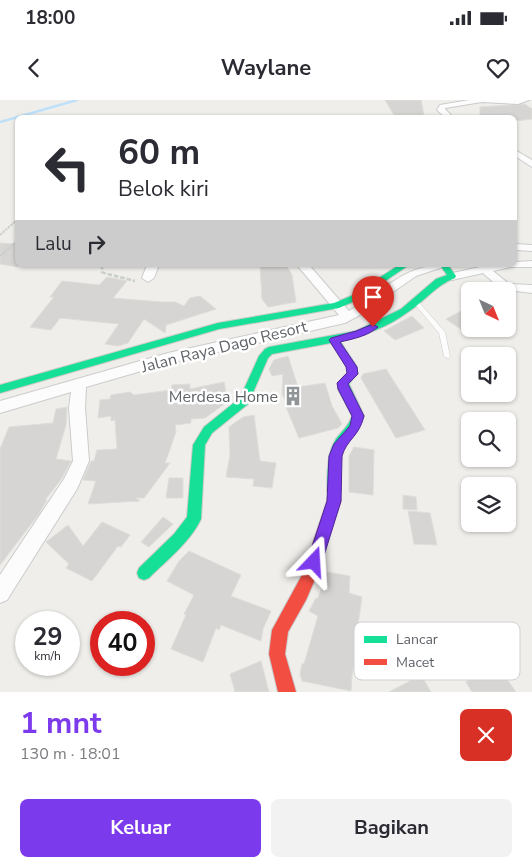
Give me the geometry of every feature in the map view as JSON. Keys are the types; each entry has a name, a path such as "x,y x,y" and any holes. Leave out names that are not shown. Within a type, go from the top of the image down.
{"street":[{"path":"448,115 442,110 442,106 482,100 518,102 526,100"},
{"path":"517,153 532,164"},
{"path":"517,240 532,241"},
{"path":"517,247 532,248"},
{"path":"517,264 532,264"},
{"path":"148,278 152,267"},
{"path":"305,267 347,317"},
{"name":"Jalan Raya Dago Resort","path":"0,389 218,326 336,306 354,298 402,267"},
{"name":"Jalan Raya Dago Resort","path":"0,407 168,358 347,317 412,274 433,267"},
{"path":"445,267 452,276"},
{"path":"144,573 194,520 198,456 202,437 247,396 261,358 269,351 359,334 399,314 439,281 452,276 496,267"},
{"path":"485,269 498,284 506,287 532,289"},
{"path":"287,692 277,654 280,630 301,595 309,577 334,501 335,456 338,447 355,428 358,416 344,389 343,383 352,374 352,367 334,340"},
{"path":"0,593 71,484 80,461 81,444 77,408 79,385"}],"lane":[{"path":"415,301 442,332 447,356"}],"path":[{"path":"0,235 15,222"},
{"path":"0,256 15,243"},
{"path":"102,267 102,272 104,273 140,282 148,278"}],"building":[{"path":"385,100 421,100 424,115 394,115"},
{"path":"525,104 532,109 532,119 517,121 517,115 480,115 480,107"},
{"path":"0,243 15,244 15,266 0,264"},
{"path":"260,267 287,267 292,275 296,302 268,307 262,299"},
{"path":"107,277 127,281 113,298 175,302 184,306 190,298 200,296 216,309 166,325 165,333 144,319 128,343 118,346 105,344 119,324 60,318 51,330 30,327 54,297 50,297 62,281 99,285"},
{"path":"461,311 461,329 446,319"},
{"path":"412,316 424,328 395,340 384,331"},
{"path":"288,356 298,387 325,383 332,406 342,424 338,428 299,438 286,407 289,407 282,394 283,374 272,376 269,369 274,360"},
{"path":"386,369 425,430 396,438 361,378 363,374"},
{"path":"224,382 228,401 205,418 191,419 191,423 175,425 176,432 165,463 170,463 144,498 136,498 140,501 88,504 96,481 83,480 91,461 94,461 97,450 117,449 115,420 111,421 111,416 98,418 100,400 110,399 111,395 130,392 134,395 171,390 172,385 190,384 190,389"},
{"path":"67,407 66,425 56,459 71,461 62,478 45,500 47,500 38,515 0,565 0,449 9,427 53,423 56,409"},
{"path":"254,415 260,461 276,463 272,488 253,486 254,479 226,477 230,455 229,427 243,417"},
{"path":"354,447 374,450 373,495 349,492 349,456"},
{"path":"169,478 183,478 183,498 166,498"},
{"path":"403,495 416,497 417,510 403,509"},
{"path":"408,511 430,513 437,545 414,544"},
{"path":"163,517 173,524 149,547 141,542"},
{"path":"102,522 130,535 121,547 118,546 92,581 66,568 69,564 46,542 68,525 83,546"},
{"path":"189,551 241,575 231,596 271,611 263,629 261,641 221,625 219,630 216,628 203,662 171,649 186,615 184,614 194,595 167,581 179,561"},
{"path":"327,572 350,576 349,593 362,597 358,622 354,622 354,666 351,691 302,681 300,674 302,664 304,664 318,616 309,611 316,598 318,598"},
{"path":"261,661 269,692 235,692 230,674"},
{"path":"412,680 424,680 431,692 389,692"},
{"path":"469,680 508,680 516,692 472,692 466,682"}],"waterway":[{"path":"24,115 77,100"},
{"path":"0,122 15,118"}],"traffic: fast":[{"path":"0,389 218,326 336,306 354,298 402,267"},
{"path":"144,573 179,539 194,519 199,445 208,430 244,401 264,356 269,351 359,334 404,311 439,281 452,276 445,267"},
{"path":"334,340 352,367 352,374 343,383 344,389 358,416 354,427 340,443 336,453 334,491"}],"traffic: jam":[{"path":"287,692 277,654 280,630 301,595 309,577 334,501 334,491"}],"place":[{"name":"Merdesa Home","path":"293,396"}],"route":[{"path":"314,562 325,532 336,491 335,456 338,447 355,428 358,416 344,389 343,383 352,374 352,367 334,340 359,334 373,327"}]}
